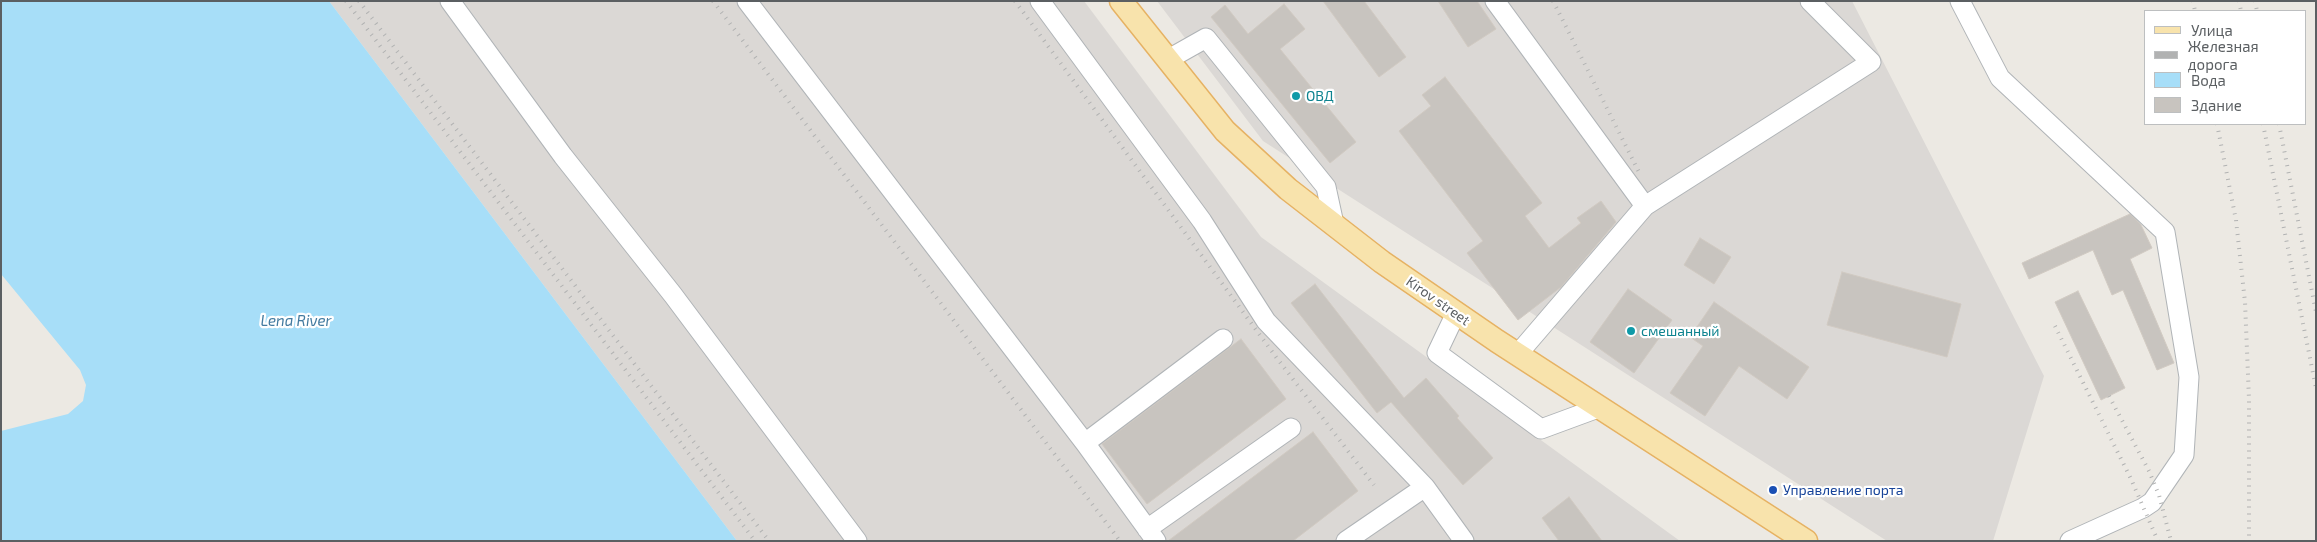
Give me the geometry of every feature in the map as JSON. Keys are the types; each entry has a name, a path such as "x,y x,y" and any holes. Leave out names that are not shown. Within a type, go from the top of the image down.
{"main road":[{"name":"Kirov street","path":"1121,1 1225,131 1288,189 1382,262 1456,313 1598,408 1806,541"}],"lane":[{"path":"450,1 563,156 673,295 857,541"},
{"path":"747,1 1085,443 1151,535 1292,428"},
{"path":"1040,1 1202,221 1266,321 1425,487 1464,541"},
{"path":"1495,1 1645,206"},
{"path":"1517,354 1645,206 1871,62 1810,1"},
{"path":"1960,1 2000,78 2165,232 2189,377 2184,455 2152,502 2144,508 2070,541"},
{"path":"1167,60 1206,38 1326,187 1334,224"},
{"path":"1456,313 1437,353 1541,429 1598,408"},
{"path":"1085,443 1223,339"},
{"path":"1346,541 1425,487"}],"shaded area":[{"path":"329,1 1084,1 1261,237 1680,541 737,541"},
{"path":"1157,1 1852,1 2044,376 1993,541 1887,541 1263,141"}],"water":[{"name":"Lena River","path":"1,1 329,1 737,541 1,541 1,431 68,414 83,401 86,385 80,370 1,274"}],"building":[{"path":"1323,1 1364,1 1406,57 1379,77"},
{"path":"1438,1 1477,1 1496,29 1468,47"},
{"name":"ОВД","path":"1284,4 1305,29 1280,49 1356,142 1330,163 1211,17 1225,5 1248,34"},
{"path":"1445,77 1542,203 1525,216 1549,248 1581,223 1577,218 1601,201 1616,222 1561,287 1518,320 1467,253 1483,241 1399,131 1431,106 1422,95"},
{"path":"2130,214 2141,225 2152,248 2130,259 2174,363 2157,370 2123,290 2112,295 2093,250 2029,279 2022,263"},
{"path":"1700,238 1731,257 1714,284 1684,265"},
{"path":"1842,272 1961,304 1947,357 1827,325"},
{"path":"1315,284 1404,398 1426,378 1459,416 1457,418 1493,458 1463,485 1391,402 1377,413 1291,303"},
{"name":"смешанный","path":"1628,289 1672,320 1634,373 1590,342"},
{"path":"2078,291 2125,388 2101,400 2055,302"},
{"path":"1714,302 1809,367 1787,399 1739,366 1705,416 1670,393 1703,346 1690,337"},
{"path":"1241,339 1286,399 1147,504 1102,444"},
{"path":"1313,432 1358,491 1293,541 1168,541"},
{"path":"1569,497 1602,541 1559,541 1542,518"}],"railway":[{"path":"346,1 755,541"},
{"path":"359,1 769,541"},
{"path":"713,1 1120,541"},
{"path":"1015,1 1276,357 1374,485"},
{"path":"1553,1 1641,176"},
{"path":"2193,1 2195,10"},
{"path":"2239,1 2241,10"},
{"path":"2255,1 2257,10"},
{"path":"2217,125 2236,220 2245,302 2249,399 2249,541"},
{"path":"2263,125 2316,388"},
{"path":"2279,125 2316,312"},
{"path":"2055,326 2131,479 2158,541"},
{"path":"2109,396 2149,471 2159,495 2171,541"}],"place":[{"name":"ОВД","path":"1296,96"},
{"name":"смешанный","path":"1631,331"},
{"name":"Управление порта","path":"1773,490"}]}
